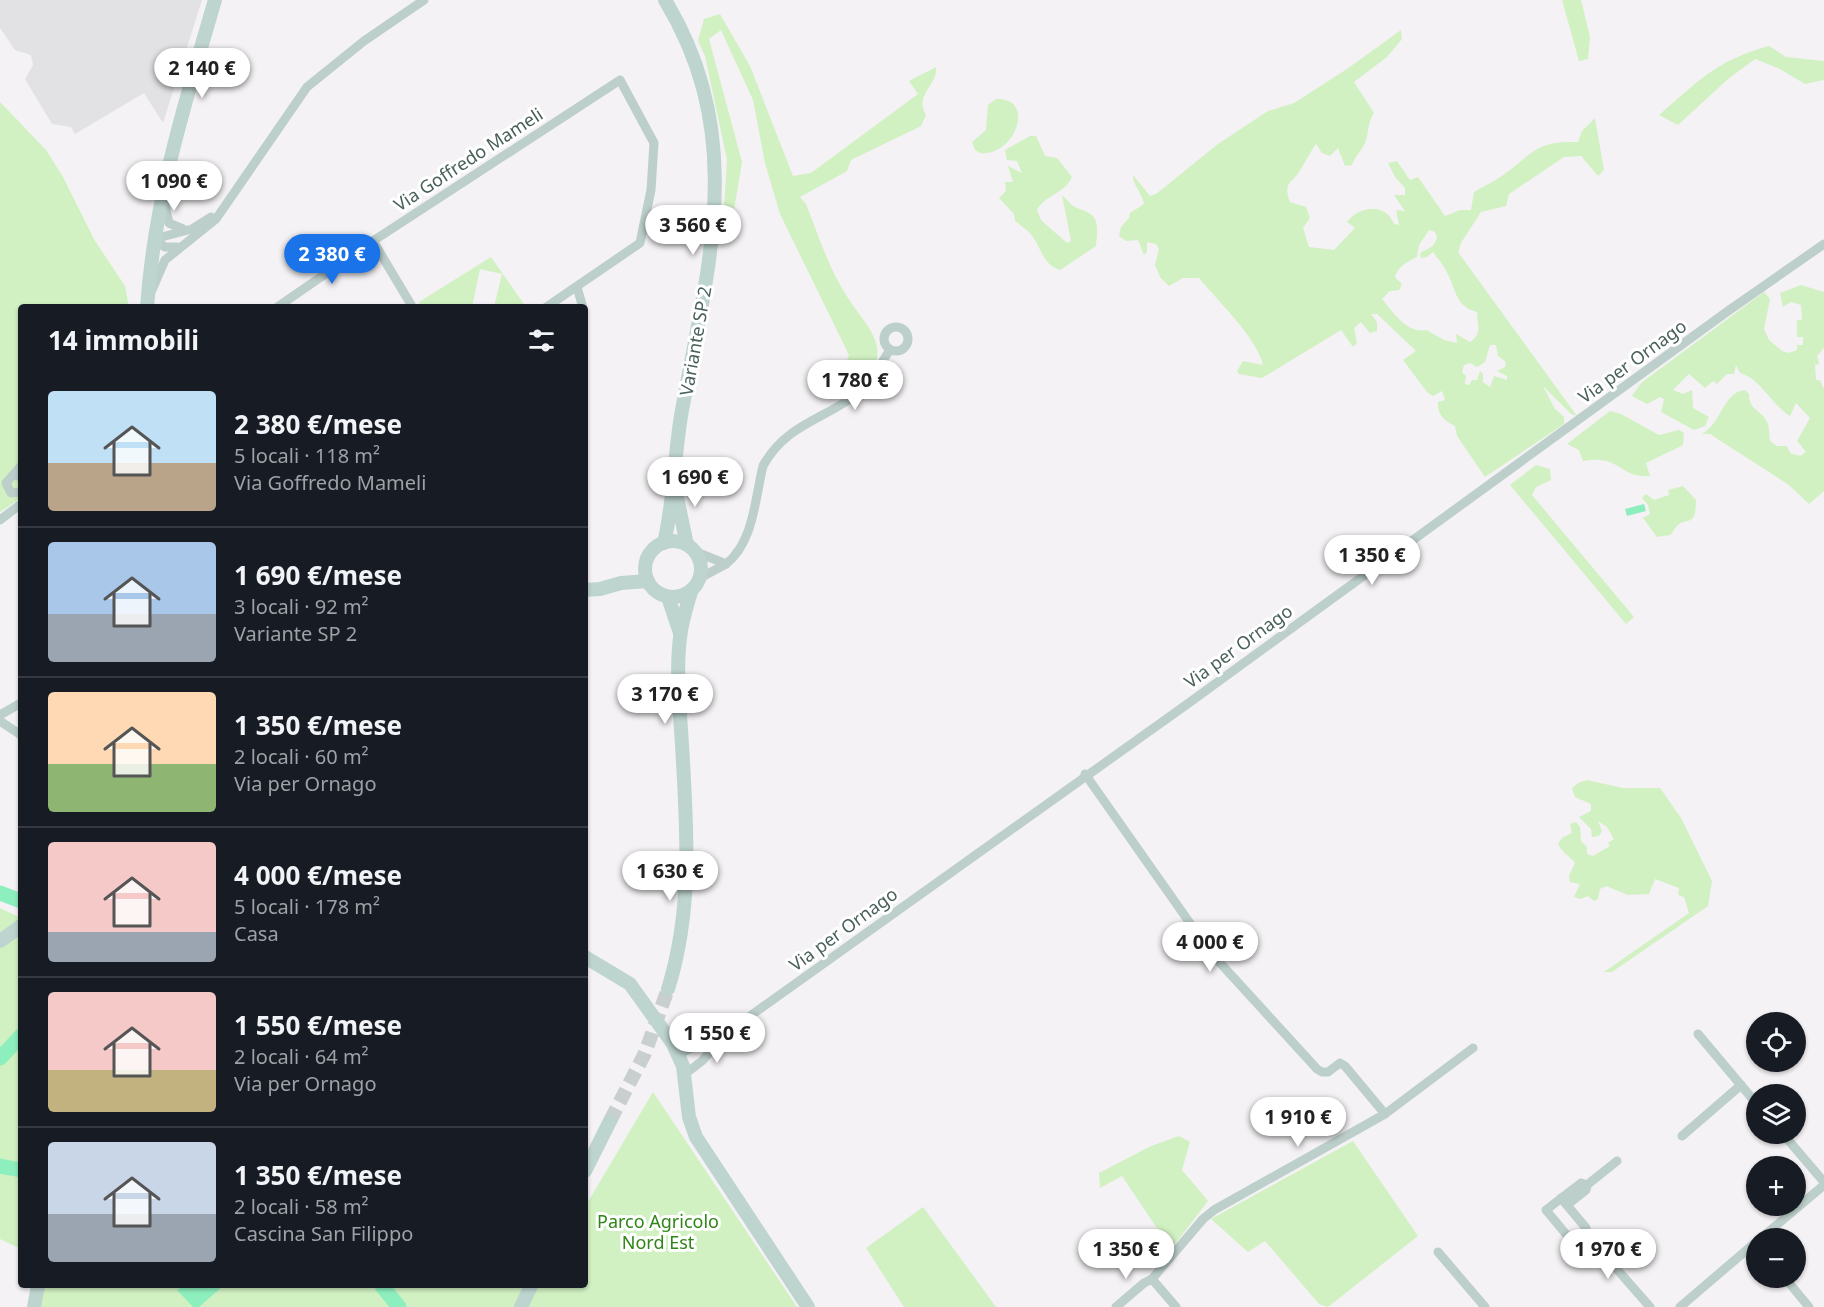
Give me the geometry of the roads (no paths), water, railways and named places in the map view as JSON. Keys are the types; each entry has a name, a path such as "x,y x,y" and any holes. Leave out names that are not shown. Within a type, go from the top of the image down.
{"main road":[{"path":"147,303 162,192 179,122 215,0"},
{"name":"Variante SP 2","path":"664,543 716,199 713,126 702,79 680,25 665,0"},
{"name":"Variante SP 2","path":"673,477 691,548 701,567 700,578"},
{"path":"621,583 646,563 652,551 664,543 679,542 691,548"},
{"path":"646,563 648,581 656,591 668,597 684,596 691,591 700,578"},
{"path":"588,590 621,583 648,581"},
{"path":"668,989 683,932 687,880 679,702 680,633 691,591"},
{"path":"668,597 680,633"},
{"path":"0,941 18,928"},
{"path":"588,959 630,984 679,1054 686,1079 689,1117 699,1143 807,1307"},
{"path":"588,1166 610,1121"},
{"path":"34,1307 38,1288"},
{"path":"520,1307 530,1288"}],"street":[{"path":"147,303 165,260 213,223 307,87 364,41 424,0"},
{"name":"Via Goffredo Mameli","path":"282,304 373,241 620,80 654,143 654,163 640,243 577,286"},
{"path":"162,192 169,223 175,228 188,230"},
{"path":"154,239 188,230 208,220 228,201"},
{"path":"154,239 170,248 188,242"},
{"path":"373,241 411,304"},
{"name":"Via per Ornago","path":"679,1054 729,1031 1824,244"},
{"path":"551,304 577,286 582,304"},
{"path":"700,578 735,558 744,542 763,466 785,436 858,394 869,382 890,350"},
{"path":"10,479 9,492 18,493"},
{"path":"0,520 18,506"},
{"path":"691,548 726,564"},
{"path":"0,715 18,705"},
{"path":"0,721 18,733"},
{"path":"1085,774 1224,967 1317,1069 1328,1072 1340,1064 1345,1066 1385,1114"},
{"name":"Via per Ornago","path":"686,1079 729,1031"},
{"path":"1698,1034 1746,1091"},
{"path":"1116,1307 1144,1283 1152,1280 1203,1219 1214,1210 1385,1114 1473,1048"},
{"path":"1682,1136 1741,1085"},
{"path":"1773,1228 1824,1183 1791,1144"},
{"path":"1587,1235 1577,1242 1570,1239 1546,1210 1586,1190 1587,1185 1617,1161"},
{"path":"1564,1202 1586,1228 1587,1235 1650,1307"},
{"path":"1680,1307 1746,1251"},
{"path":"1438,1252 1485,1307"},
{"path":"1152,1280 1176,1307"},
{"path":"1793,1288 1809,1307"}],"waterway":[{"path":"0,893 18,900"},
{"path":"0,1058 18,1039"},
{"path":"0,1166 18,1169"},
{"path":"384,1288 399,1307"}],"tunnel":[{"path":"610,1121 645,1053 668,989"}],"park label":[{"name":"Parco Agricolo Nord Est","path":"658,1231"}]}
